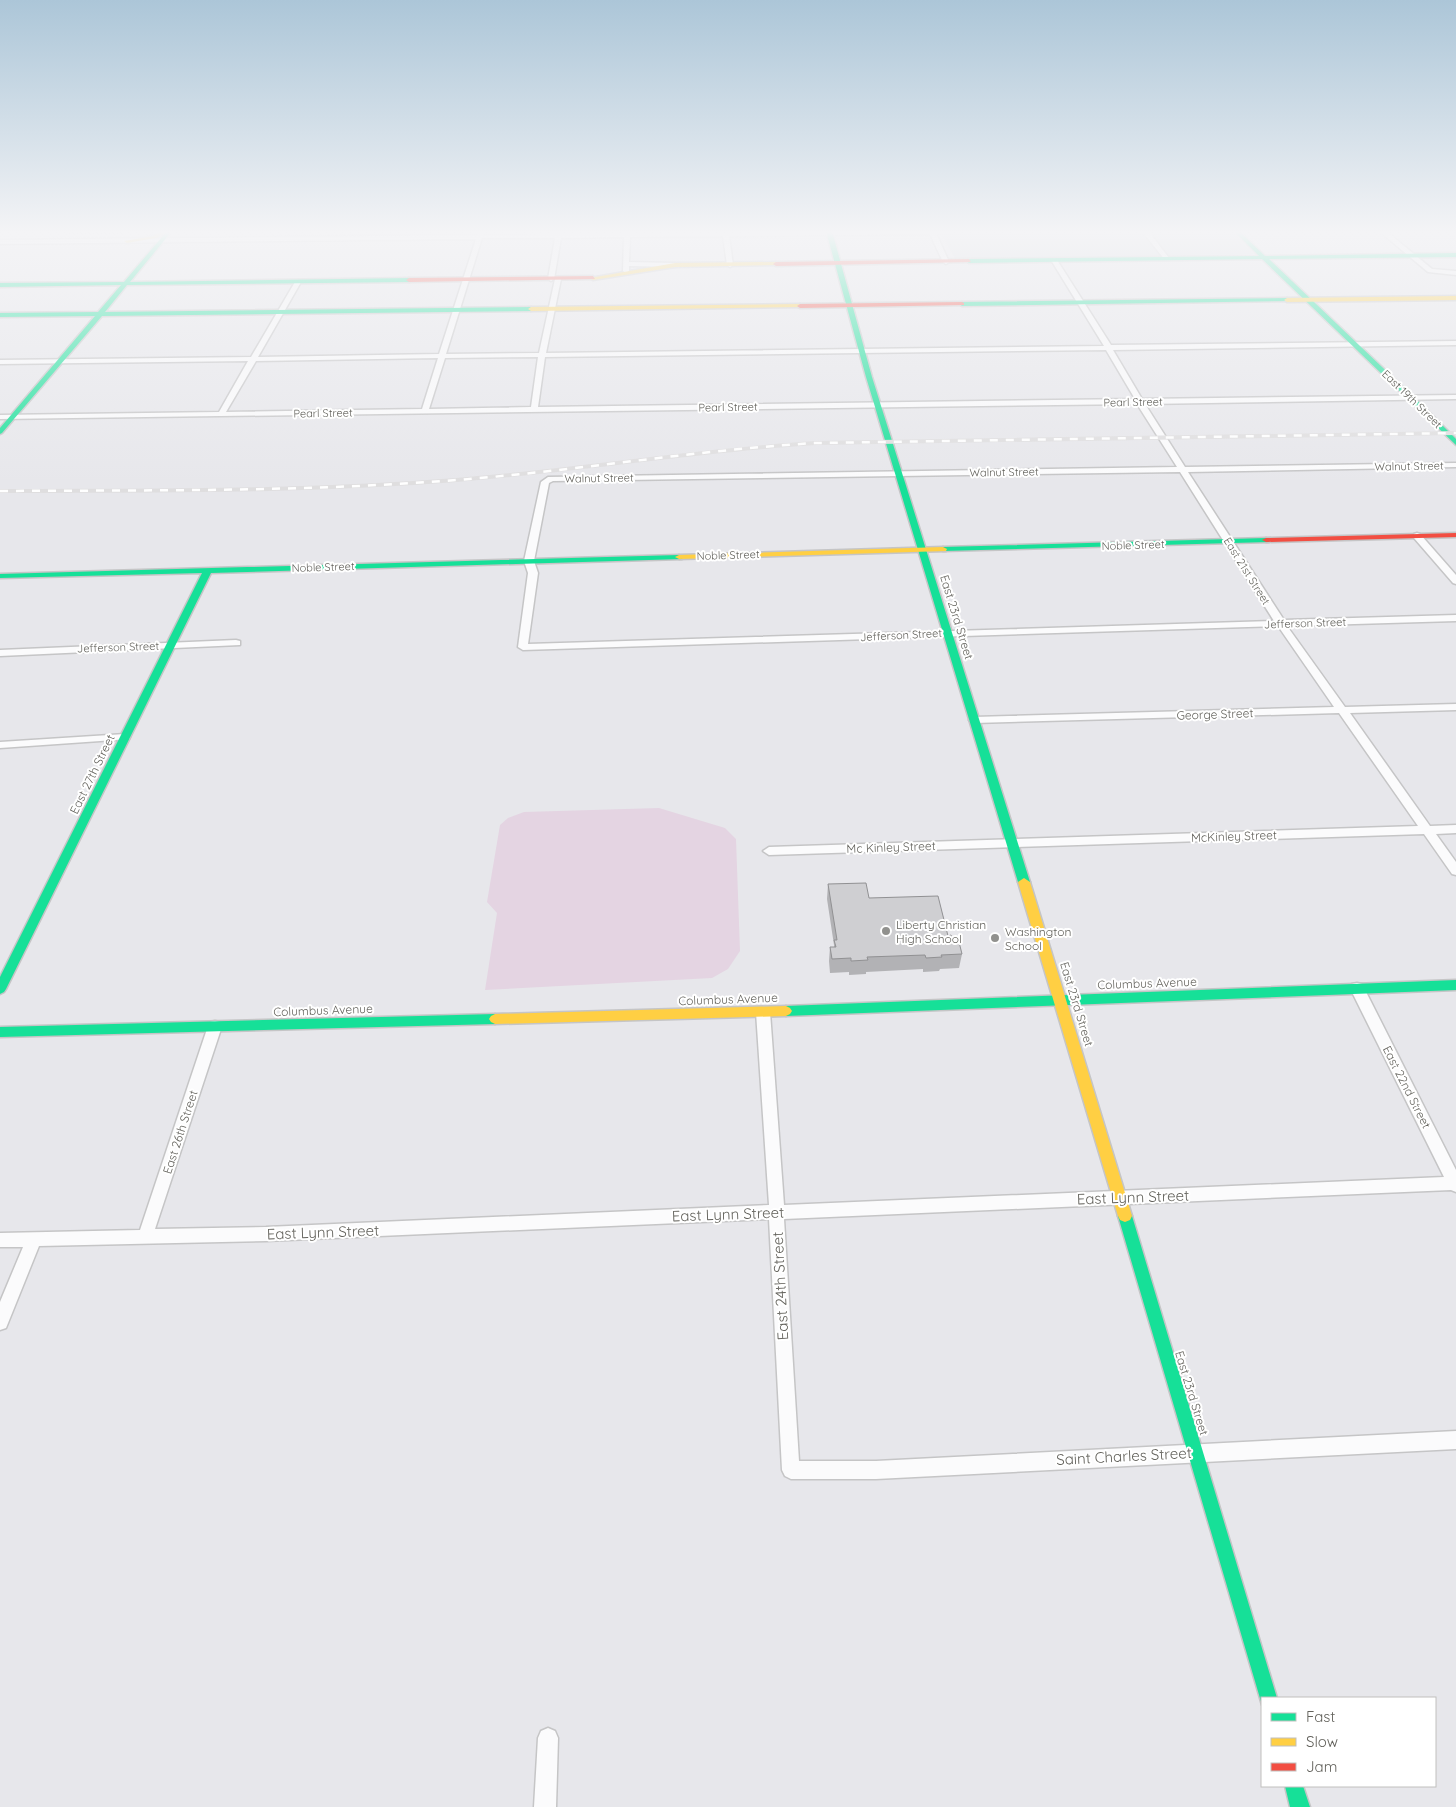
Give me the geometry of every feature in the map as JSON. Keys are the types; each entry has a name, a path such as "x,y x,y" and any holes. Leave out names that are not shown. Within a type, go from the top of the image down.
{"street":[{"path":"0,432 99,315"},
{"path":"222,414 279,315"},
{"path":"425,412 455,315"},
{"path":"534,410 542,355 551,315"},
{"name":"East 23rd Street","path":"852,315 922,550 1061,1000 1268,1697"},
{"name":"East 21st Street","path":"1088,315 1140,402 1281,624 1456,871"},
{"name":"East 19th Street","path":"1323,315 1412,398 1456,443"},
{"path":"0,362 1456,343"},
{"name":"Pearl Street","path":"0,417 1456,397"},
{"name":"Walnut Street","path":"529,561 545,482 551,479 1456,465"},
{"path":"1417,536 1456,581"},
{"name":"Noble Street","path":"0,576 1456,536"},
{"name":"Jefferson Street","path":"529,561 533,572 523,647 1456,618"},
{"name":"East 27th Street","path":"0,989 208,570"},
{"name":"Jefferson Street","path":"0,654 236,643"},
{"name":"George Street","path":"974,720 1456,707"},
{"path":"0,745 125,737"},
{"name":"McKinley Street","path":"1013,843 1456,829"},
{"name":"Mc Kinley Street","path":"770,851 1013,843"},
{"name":"Columbus Avenue","path":"0,1032 763,1012 1456,985"},
{"name":"East 22nd Street","path":"1357,988 1456,1184"},
{"name":"East 24th Street","path":"763,1012 777,1212 776,1231 791,1470"},
{"name":"East 26th Street","path":"145,1237 214,1026"},
{"name":"East Lynn Street","path":"0,1240 295,1233 1456,1184"},
{"path":"0,1322 34,1239"},
{"name":"Saint Charles Street","path":"791,1470 876,1470 1456,1440"},
{"path":"544,1807 548,1738"},
{"path":"1294,1787 1300,1807"}],"shaded area":[{"path":"659,808 725,828 736,839 740,951 728,969 712,978 485,990 497,913 487,902 500,825 508,818 524,812"}],"building":[{"name":"Liberty Christian High School","path":"866,883 869,898 938,896 948,936 951,935 953,942 959,942 962,954 926,958 925,955 867,957 868,960 851,961 851,958 832,959 830,947 836,947 834,940 837,940 828,884"}],"railway":[{"path":"0,491 228,490 399,484 501,476 726,450 816,443 1456,433"}],"traffic: fast":[{"path":"0,432 99,315"},
{"path":"852,315 869,377 1024,882"},
{"path":"1325,315 1456,443"},
{"path":"943,549 1266,540"},
{"path":"0,576 679,557"},
{"path":"0,989 208,570"},
{"path":"786,1011 1456,985"},
{"path":"0,1032 495,1019"},
{"path":"1125,1216 1268,1697"},
{"path":"1294,1787 1300,1807"}],"traffic: slow":[{"path":"679,557 943,549"},
{"path":"1024,882 1125,1216"},
{"path":"495,1019 786,1011"}],"traffic: jam":[{"path":"1266,540 1456,535"}],"place":[{"name":"Liberty Christian High School","path":"886,931"},
{"name":"Washington School","path":"995,938"}]}
